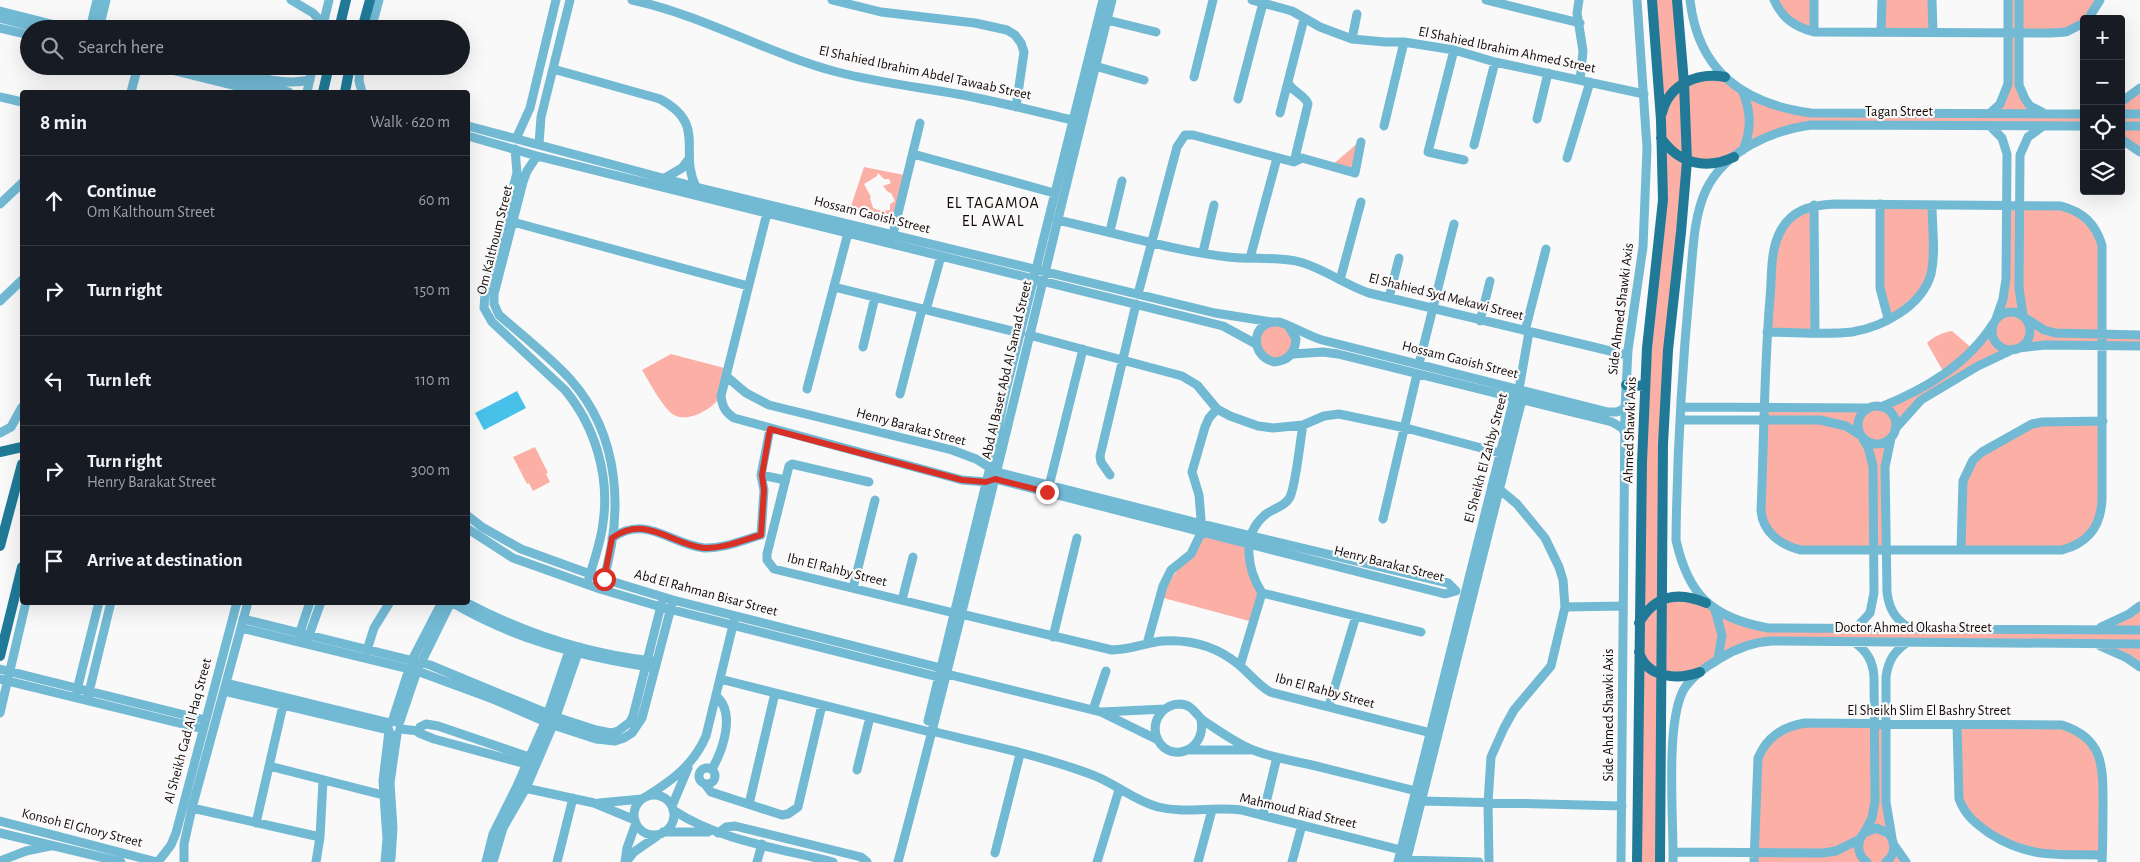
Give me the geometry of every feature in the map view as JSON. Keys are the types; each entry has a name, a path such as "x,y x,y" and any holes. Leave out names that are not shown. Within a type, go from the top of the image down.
{"main road":[{"path":"341,20 346,0"},
{"path":"364,20 370,0"},
{"name":"Ahmed Shawki Axis","path":"1637,862 1638,634 1645,386 1650,310 1663,200 1661,120 1652,0"},
{"path":"1660,862 1662,463 1665,400 1686,161 1684,83 1677,0"},
{"path":"323,90 327,75"},
{"path":"345,90 348,75"},
{"path":"1661,120 1668,99 1684,83 1704,75 1725,77"},
{"path":"1661,138 1672,151 1686,161 1698,164 1711,164 1723,162 1734,157"},
{"path":"1626,385 1645,386"},
{"path":"0,452 20,448"},
{"path":"0,546 20,471"},
{"path":"0,656 20,575"},
{"path":"1638,634 1639,624 1644,614 1662,600 1684,596 1703,600"},
{"path":"1638,649 1645,663 1661,674 1674,678 1698,674"}],"street":[{"path":"92,20 97,0"},
{"path":"101,20 106,0"},
{"path":"291,0 313,13 318,20"},
{"path":"325,20 330,0"},
{"path":"373,20 379,0"},
{"path":"516,139 530,108 556,0"},
{"path":"539,144 541,117 570,0"},
{"name":"El Shahied Ibrahim Abdel Tawaab Street","path":"634,0 665,7 776,52 837,72 1016,107 1072,120"},
{"path":"832,0 881,12 975,23 1007,30 1015,35 1021,43 1024,52 1016,107"},
{"name":"Abd Al Baset Abd Al Samad Street","path":"1040,269 1054,193 1102,0"},
{"name":"Abd Al Baset Abd Al Samad Street","path":"898,862 942,673 992,475 1037,280 1057,220 1112,0"},
{"path":"1194,77 1213,0"},
{"name":"El Shahied Ibrahim Ahmed Street","path":"1252,0 1292,11 1320,27 1352,39 1404,42 1454,50 1496,62 1644,94"},
{"path":"1486,0 1580,23"},
{"path":"1578,0 1577,13 1583,51 1580,80"},
{"name":"Side Ahmed Shawki Axis","path":"1621,862 1625,408 1628,355 1643,247 1647,148 1637,0"},
{"path":"1690,0 1693,20 1704,52 1713,66 1725,77"},
{"path":"1774,0 1788,21 1800,28 1814,32 2066,32 2080,25"},
{"path":"1814,0 1814,32"},
{"path":"1881,32 1882,0"},
{"path":"1932,0 1933,32"},
{"path":"1990,113 2000,104 2007,91 2008,0"},
{"path":"2019,0 2019,84 2021,92 2030,106 2044,113"},
{"path":"2091,15 2100,0"},
{"path":"1238,99 1264,3"},
{"path":"0,11 36,20"},
{"path":"1352,39 1357,14"},
{"path":"0,18 20,24"},
{"path":"1280,113 1304,19"},
{"path":"1107,20 1156,32"},
{"path":"0,28 20,33"},
{"path":"1384,126 1404,42"},
{"path":"1454,50 1428,152 1464,160"},
{"path":"1474,145 1496,62"},
{"path":"1095,66 1144,80"},
{"path":"553,69 660,99 668,103 682,116 686,124 690,142 689,169 696,187"},
{"path":"1537,119 1548,73"},
{"path":"132,90 136,75"},
{"path":"192,75 253,90"},
{"path":"224,75 282,90"},
{"path":"253,75 277,81 310,80"},
{"path":"308,90 311,75"},
{"path":"359,75 361,90"},
{"name":"Tagan Street","path":"1725,77 1741,90 1766,102 1792,110 2080,114"},
{"path":"347,82 358,90"},
{"path":"1567,158 1590,82"},
{"path":"1288,83 1295,93 1306,99 1308,104 1294,162"},
{"path":"2125,99 2140,88"},
{"path":"1741,90 1747,101 1750,120 1748,138 1743,150"},
{"path":"0,97 20,102"},
{"path":"1830,112 1830,125"},
{"path":"2125,114 2140,114"},
{"path":"893,234 920,123"},
{"name":"Tagan Street","path":"1681,408 1685,338 1698,218 1706,190 1724,166 1743,150 1767,137 1793,128 1830,125 2080,126"},
{"path":"1990,126 2002,138 2006,146 2005,289 1992,332 1994,339 2006,349 2045,345 2140,346"},
{"path":"1911,629 1897,618 1888,604 1885,467 1891,438 1895,429 1921,400 1978,366 2016,349 2024,344 2030,334 2028,322 2023,316 2019,288 2020,154 2028,137 2044,126"},
{"path":"2125,126 2140,126"},
{"name":"Hossam Gaoish Street","path":"470,127 696,187 1040,269 1226,316 1272,322"},
{"path":"1138,294 1177,147 1185,135 1193,135 1294,162 1302,158 1355,173 1361,142"},
{"name":"Hossam Gaoish Street","path":"470,137 620,177 1223,326 1256,344"},
{"path":"2125,142 2140,152"},
{"name":"Om Kalthoum Street","path":"515,149 517,173 484,294 484,308 492,322 565,390 576,403 599,455 602,473 604,521 588,584"},
{"path":"913,154 1054,193"},
{"name":"Om Kalthoum Street","path":"537,156 527,171 494,294 494,304 496,309 570,378 586,400 604,439 610,459 616,495 616,516 604,579 600,589"},
{"path":"1250,258 1277,158"},
{"path":"665,178 682,168 688,160"},
{"path":"620,177 623,167"},
{"path":"1110,231 1122,181"},
{"path":"0,204 20,185"},
{"path":"1340,280 1361,202"},
{"path":"1880,204 1880,288 1888,318"},
{"path":"1203,252 1214,205"},
{"path":"1814,205 1815,332"},
{"path":"1814,205 2007,206 2061,206 2078,212 2092,224 2102,245 2101,511 2098,523 2092,533 2084,541 2062,550 1801,550 1783,544 1767,530 1762,522 1761,511 1767,332 1774,256 1779,234 1793,216 1814,205"},
{"path":"1767,332 1851,332 1877,324 1913,304 1928,284 1933,261 1932,205"},
{"name":"Henry Barakat Street","path":"767,213 721,396 722,405 727,413 734,418 962,480 992,475 1250,539 1448,583 1456,591 1445,594 1250,539"},
{"name":"El Shahied Syd Mekawi Street","path":"1057,220 1228,257 1267,258 1298,262 1313,267 1356,289 1628,355"},
{"path":"513,222 748,286"},
{"path":"1419,364 1454,224"},
{"path":"807,389 848,233"},
{"name":"El Sheikh El Zahby Street","path":"1402,861 1421,801 1499,489 1518,399 1527,332 1546,249"},
{"path":"900,394 941,256"},
{"path":"1389,298 1399,258"},
{"path":"494,260 503,262"},
{"path":"1480,320 1490,281"},
{"path":"0,301 20,282"},
{"path":"834,287 1083,349 1182,376 1198,385 1217,409 1237,419 1258,426 1273,428 1303,425 1324,416 1339,414 1406,428 1500,453"},
{"path":"863,347 875,297"},
{"path":"1110,475 1101,462 1100,456 1136,304"},
{"path":"1703,600 1683,566 1676,540 1681,408 1881,407 1903,397 1957,366 1976,348 1995,321 2009,312 2023,316 2038,327 2055,334 2140,335"},
{"path":"1272,322 1289,327 1296,339 1293,354 1288,359 1274,362 1262,356 1256,344 1260,330 1272,322"},
{"name":"Hossam Gaoish Street","path":"1289,327 1322,340 1612,413 1625,408"},
{"path":"1048,488 1083,349"},
{"name":"Hossam Gaoish Street","path":"1293,354 1323,352 1338,354 1612,422 1622,428 1625,434"},
{"path":"1383,519 1406,428 1417,374"},
{"name":"Henry Barakat Street","path":"726,376 746,393 769,405 952,450 976,459 992,475"},
{"name":"El Sheikh El Zahby Street","path":"1402,861 1401,850 1500,453 1518,399"},
{"path":"1881,407 1891,413 1895,429"},
{"path":"1856,628 1864,621 1874,603 1873,466 1868,447 1858,430 1860,417 1869,408"},
{"path":"1147,644 1163,586 1171,570 1191,554 1202,527 1199,495 1192,472 1205,427 1209,418 1217,409"},
{"path":"2,432 14,424 20,411"},
{"path":"1680,420 1829,420 1846,426 1874,444 1880,444 1891,438"},
{"path":"1960,550 1963,481 1973,460 1982,452 2032,424 2052,420 2102,421"},
{"path":"1240,666 1262,593 1251,568 1250,539 1264,516 1281,506 1290,497 1303,425"},
{"path":"761,535 764,490 762,475 770,429"},
{"path":"762,475 785,480 788,466 792,464 869,482"},
{"name":"Ibn El Rahby Street","path":"785,480 767,560 774,569 1112,650 1131,649 1147,644 1172,641 1196,643 1219,652 1240,666 1270,692 1431,733"},
{"path":"1489,862 1488,803 1491,757 1514,710 1551,666 1565,607 1563,580 1545,538 1534,522 1499,489"},
{"path":"853,588 875,500"},
{"name":"Abd El Rahman Bisar Street","path":"470,518 482,527 521,549 663,598 672,605"},
{"path":"612,538 623,530 640,528 702,548 715,548 761,535 771,537"},
{"name":"Abd El Rahman Bisar Street","path":"470,531 513,558 600,589 661,607 672,605 1097,711 1158,740"},
{"path":"1053,637 1077,538"},
{"path":"902,600 913,556"},
{"path":"1262,593 1421,632"},
{"path":"241,628 367,650 415,666 492,699 605,741 624,738 632,733 642,718 663,598"},
{"name":"Doctor Ahmed Okasha Street","path":"1703,600 1715,610 1731,619 1748,625 1768,628 2140,630"},
{"path":"470,604 574,650"},
{"path":"0,713 6,677 25,605"},
{"path":"77,693 99,605"},
{"path":"88,696 110,605"},
{"name":"Al Sheikh Gad Al Haq Street","path":"158,862 171,845 176,833 236,605"},
{"name":"Al Sheikh Gad Al Haq Street","path":"184,862 184,850 192,808 247,605"},
{"path":"303,639 309,605"},
{"path":"303,639 320,605"},
{"path":"367,650 374,628 388,605"},
{"path":"385,862 386,796 394,728 415,666 441,605"},
{"path":"415,666 449,605"},
{"path":"457,605 504,630 574,650 651,664"},
{"path":"651,664 672,605"},
{"path":"1565,607 1623,606"},
{"path":"2092,630 2112,623 2140,606"},
{"path":"1715,610 1722,635 1718,660"},
{"path":"1329,706 1356,616"},
{"path":"244,619 303,639 415,666"},
{"path":"625,862 634,852 671,825 673,808 689,765 706,736 734,620"},
{"path":"1790,641 1791,628"},
{"path":"2017,643 2018,630"},
{"name":"Doctor Ahmed Okasha Street","path":"1698,674 1733,650 1749,644 1790,641 2140,644"},
{"path":"1854,642 1866,653 1874,668 1875,801 1872,818 1862,836 1859,850 1867,862"},
{"path":"1886,862 1892,855 1893,841 1887,811 1887,669 1895,653 1908,642"},
{"path":"2092,644 2110,649 2140,667"},
{"path":"493,862 503,828 550,719 574,650"},
{"path":"0,669 6,677 204,724"},
{"path":"218,669 229,672"},
{"path":"1097,711 1106,670"},
{"path":"1673,862 1673,726 1680,697 1686,685 1698,674"},
{"name":"Mahmoud Riad Street","path":"720,679 1080,770 1144,802 1170,810 1231,809 1263,814 1401,850"},
{"path":"225,687 394,728 419,731 422,735 434,739 528,761"},
{"path":"749,804 775,693"},
{"path":"716,696 721,700 727,713 720,752 712,769 705,767 698,774 700,781 706,784 711,792 782,814 788,814 798,807 822,705"},
{"path":"256,823 283,702"},
{"path":"1252,750 1172,751 1158,740 1155,726 1156,720 1165,709 1172,705 1186,705 1193,708 1202,720 1252,750 1416,791"},
{"name":"Abd El Rahman Bisar Street","path":"1097,711 1165,709"},
{"path":"857,770 870,717"},
{"path":"486,862 493,834 521,787 528,761 550,719"},
{"path":"1189,750 1201,737 1202,720"},
{"name":"El Sheikh Slim El Bashry Street","path":"1754,857 1758,758 1770,738 1781,730 1805,724 1957,724 2062,725 2082,734 2097,752 2102,762 2102,859"},
{"path":"1957,724 1959,798 1963,809 1970,818 2004,842 2028,851 2102,859"},
{"path":"419,731 422,725 438,726 528,761"},
{"name":"Abd Al Baset Abd Al Samad Street","path":"893,862 929,731"},
{"path":"995,853 1020,754"},
{"path":"1263,814 1277,757"},
{"path":"625,862 635,821 635,808 644,797 689,765"},
{"path":"269,766 386,796"},
{"path":"316,862 320,837 323,781"},
{"path":"521,787 594,803 635,821 646,833 718,833 726,827 736,826 862,857 867,862"},
{"path":"1097,862 1119,790"},
{"path":"594,803 659,795 687,819 718,833 833,862"},
{"path":"386,796 393,828 390,862"},
{"path":"557,862 573,798"},
{"path":"1421,801 1622,806"},
{"path":"192,808 320,837"},
{"path":"1198,862 1212,810"},
{"name":"Konsoh El Ghory Street","path":"0,821 158,862"},
{"path":"1292,862 1302,824"},
{"path":"1673,852 1754,857 1824,853 1848,846 1870,830 1883,830 1893,841 1906,862"},
{"name":"Konsoh El Ghory Street","path":"0,833 56,845 91,858 121,862"},
{"path":"757,862 762,844"},
{"path":"0,861 26,851 56,845"},
{"path":"171,845 184,850"},
{"path":"1402,861 1479,862"}],"shaded area":[{"path":"1652,0 1677,0 1684,83 1715,75 1741,90 1792,110 1990,113 2004,97 2008,0 2100,0 2089,15 2080,15 2080,23 2066,30 2045,33 2020,33 2019,85 2037,110 2080,114 2080,126 1793,128 1734,157 1687,161 1671,316 1662,599 1692,597 1748,625 2092,630 2140,606 2140,667 2092,644 1749,644 1700,672 1661,675 1660,862 1637,862 1642,462 1663,200"},
{"path":"1774,0 1814,0 1814,32 1800,28"},
{"path":"1882,0 1932,0 1933,32 1881,32"},
{"path":"2140,88 2140,152 2125,142 2125,99"},
{"path":"1360,141 1355,173 1331,166"},
{"path":"864,167 904,175 895,211 891,216 877,218 849,212","holes":["878,173 884,179 889,179 891,183 883,186 891,193 895,201 890,204 890,210 881,211 873,208 871,197 864,184 877,176"]},
{"path":"1880,204 1932,205 1928,284 1888,318 1885,309"},
{"path":"1814,205 1815,332 1767,332 1774,256 1785,224"},
{"path":"2007,206 2073,209 2098,234 2103,334 2140,335 2140,346 2019,348 1921,400 1895,429 1888,447 1886,550 1801,550 1774,537 1761,511 1765,409 1881,407 1944,373 1927,343 1935,337 1952,331 1974,350 2000,309"},
{"path":"1272,322 1294,332 1293,354 1267,360 1257,337"},
{"path":"671,354 728,369 721,395 707,410 693,416 680,417 670,412 656,394 642,370"},
{"path":"2103,421 2098,523 2073,547 1961,550 1963,481 1973,460 2032,424"},
{"path":"535,447 548,473 546,474 550,482 533,491 529,483 527,484 513,457"},
{"path":"1202,531 1249,542 1259,587 1253,622 1160,597"},
{"path":"1886,724 1888,820 1905,862 1754,862 1763,747 1792,726"},
{"path":"1957,725 2073,729 2097,752 2102,855 2016,848 1963,809"}],"water":[{"path":"517,391 526,408 484,430 475,413"}],"district":[{"name":"EL TAGAMOA EL AWAL","path":"993,212"}],"route":[{"path":"604,579 612,538 623,530 640,528 702,548 715,548 761,535 764,490 762,475 770,429 962,480 986,482 995,479 1047,492"}]}
